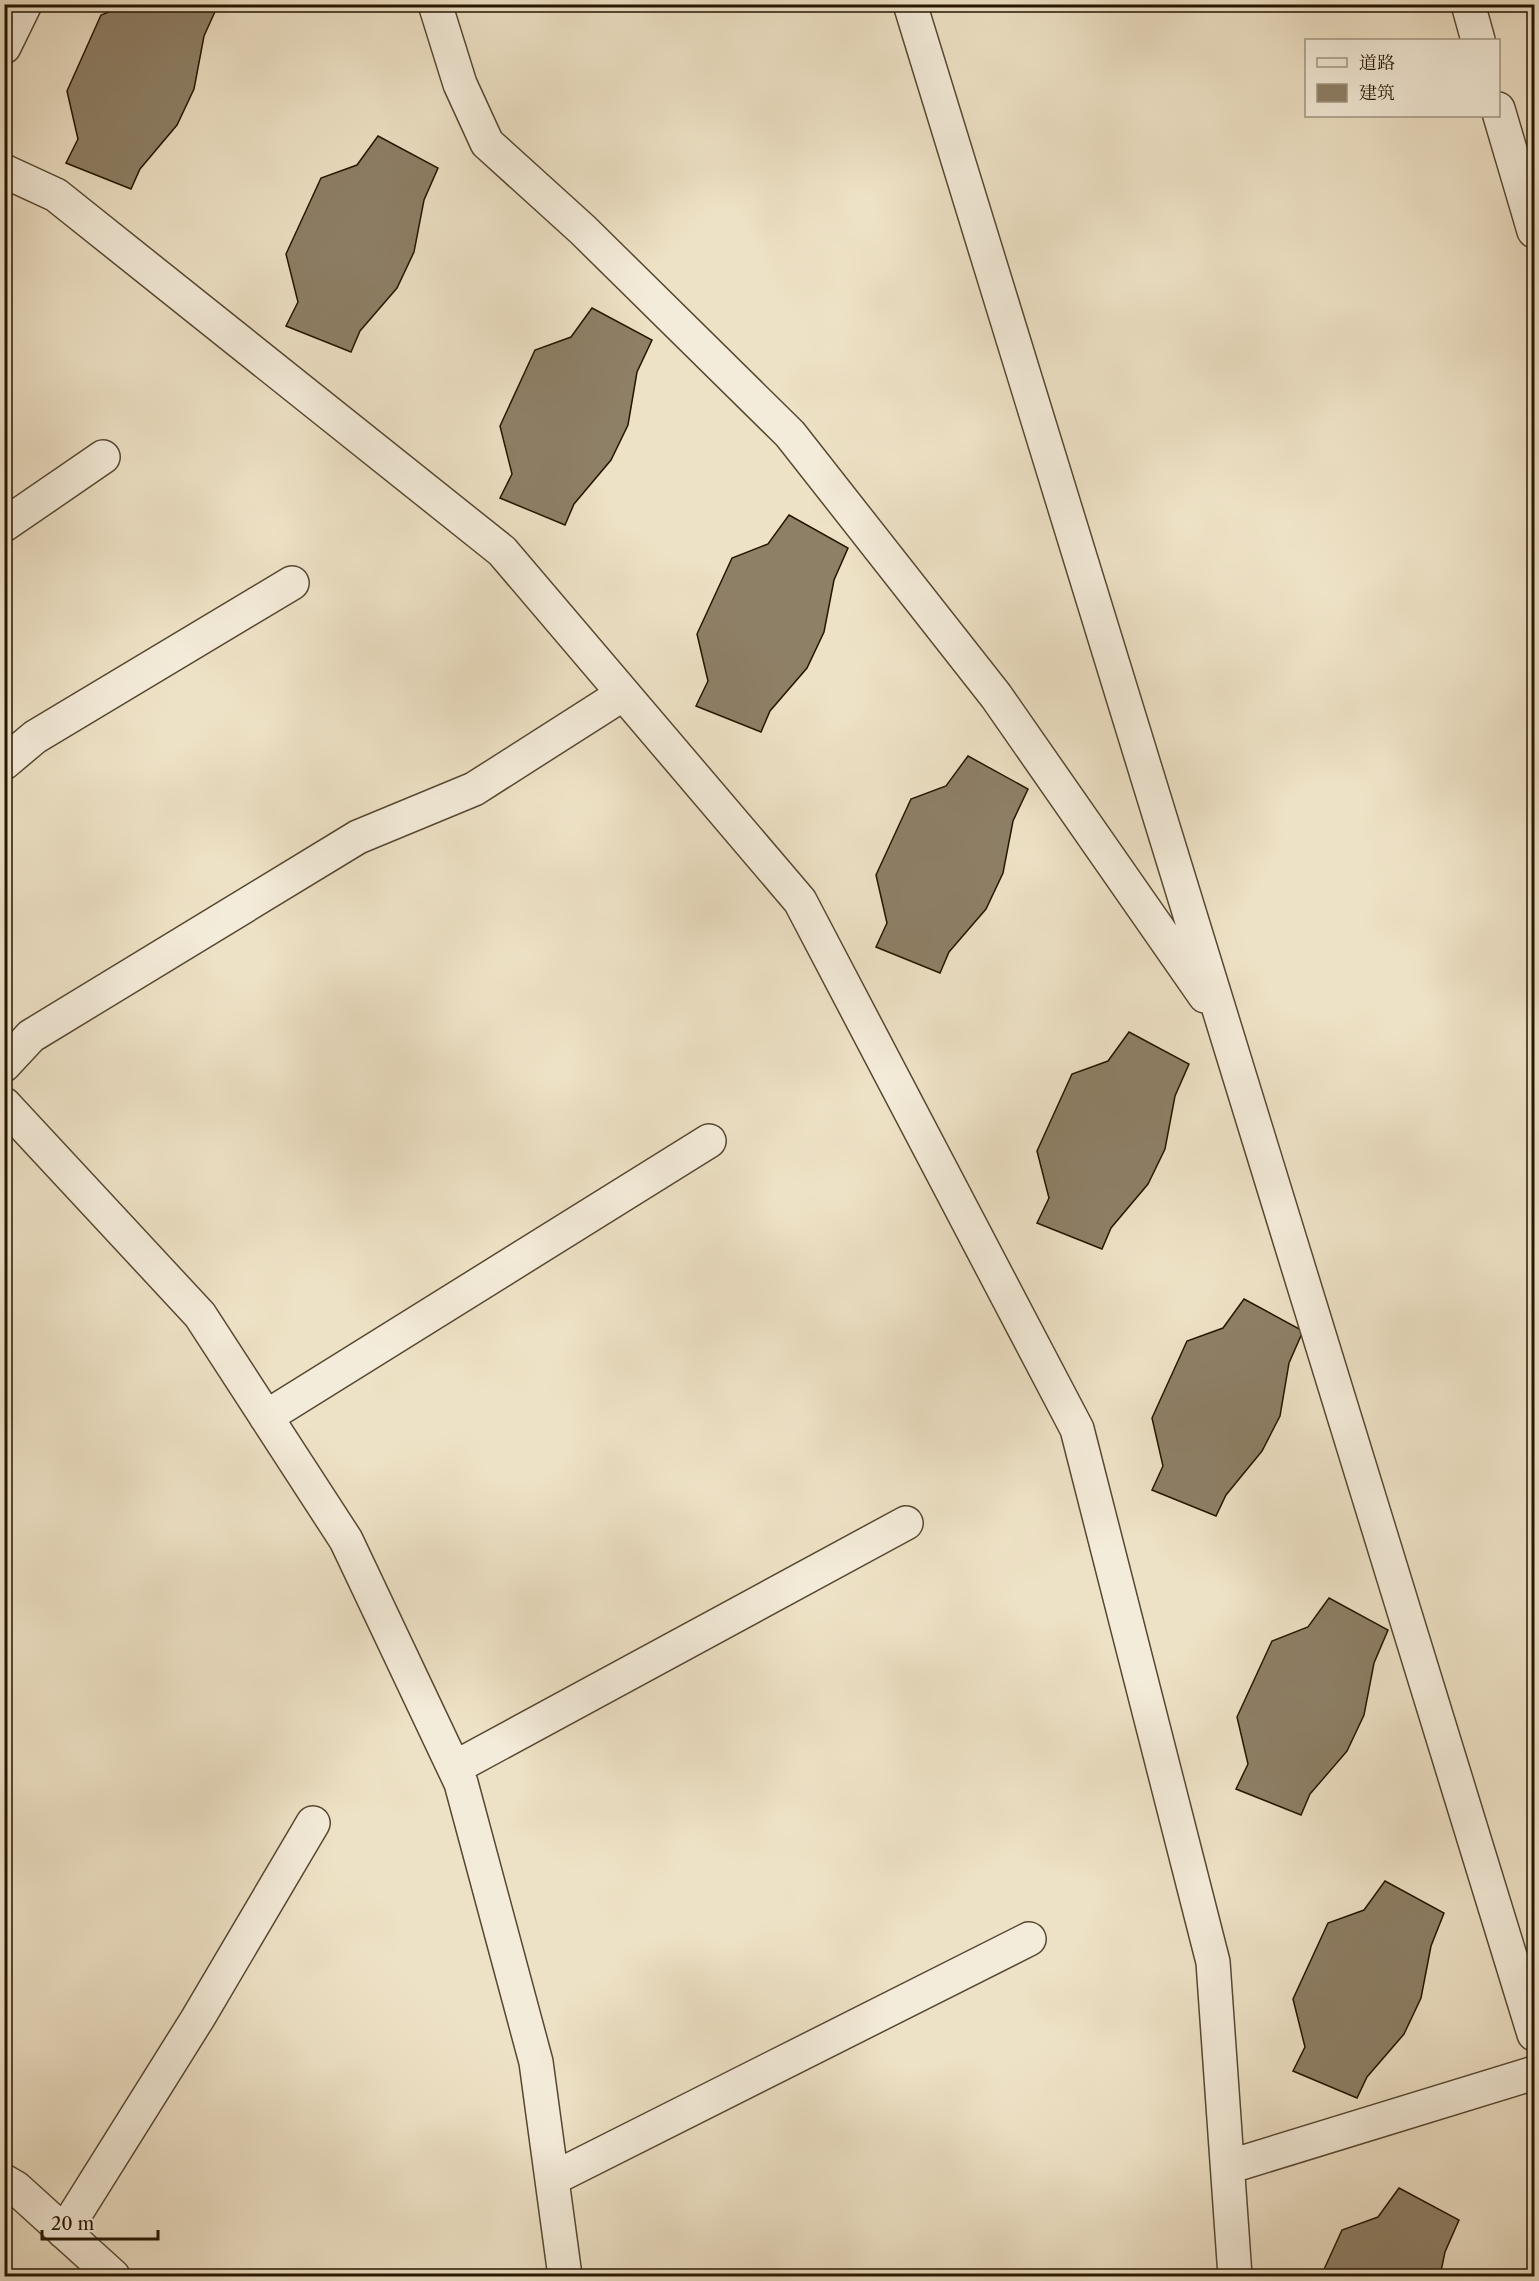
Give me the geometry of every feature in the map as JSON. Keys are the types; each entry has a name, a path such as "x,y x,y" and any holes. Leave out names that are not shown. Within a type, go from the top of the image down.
{"street":[{"path":"4,47 25,4"},
{"path":"435,4 460,84 487,143 583,230 790,434 996,696 1222,1021"},
{"path":"910,4 1534,2034"},
{"path":"1468,4 1478,39"},
{"path":"1500,116 1534,231"},
{"path":"4,171 56,195 502,551 800,901 1077,1429 1213,1962 1236,2277"},
{"path":"4,525 103,457"},
{"path":"4,763 35,736 292,583"},
{"path":"4,1065 31,1036 358,837 474,789 623,694"},
{"path":"4,1104 200,1315 346,1539 462,1784 536,2062 565,2277"},
{"path":"267,1417 709,1142"},
{"path":"454,1768 906,1524"},
{"path":"64,2232 198,2018 313,1823"},
{"path":"552,2179 1029,1939"},
{"path":"1228,2167 1534,2073"},
{"path":"4,2181 16,2188 113,2277"}],"building":[{"path":"129,4 218,5 204,36 194,89 177,125 140,169 131,189 66,163 78,139 67,91 101,15"},
{"path":"378,136 438,168 424,200 414,252 397,288 360,331 351,352 286,326 298,302 286,254 321,178 357,165"},
{"path":"592,308 652,340 637,372 628,425 611,460 574,504 565,525 500,498 512,474 500,426 535,350 571,337"},
{"path":"789,515 848,548 834,580 824,632 807,668 770,711 761,732 696,706 708,681 697,634 732,558 768,544"},
{"path":"968,756 1028,789 1013,821 1003,873 986,909 949,952 940,973 876,947 887,923 876,875 911,799 946,786"},
{"path":"1129,1032 1189,1064 1175,1096 1165,1149 1148,1184 1111,1228 1102,1249 1037,1223 1049,1198 1037,1151 1072,1074 1108,1061"},
{"path":"1244,1299 1303,1331 1289,1363 1280,1416 1262,1451 1226,1495 1216,1516 1152,1490 1163,1466 1152,1418 1187,1341 1223,1328"},
{"path":"1329,1598 1388,1630 1374,1663 1364,1715 1347,1751 1310,1794 1301,1815 1236,1789 1248,1764 1237,1717 1272,1641 1308,1627"},
{"path":"1385,1881 1444,1913 1431,1946 1421,1998 1404,2034 1367,2077 1357,2098 1293,2071 1305,2047 1293,1999 1328,1923 1364,1910"},
{"path":"1399,2188 1459,2220 1445,2252 1440,2276 1321,2276 1342,2230 1378,2217"}]}
